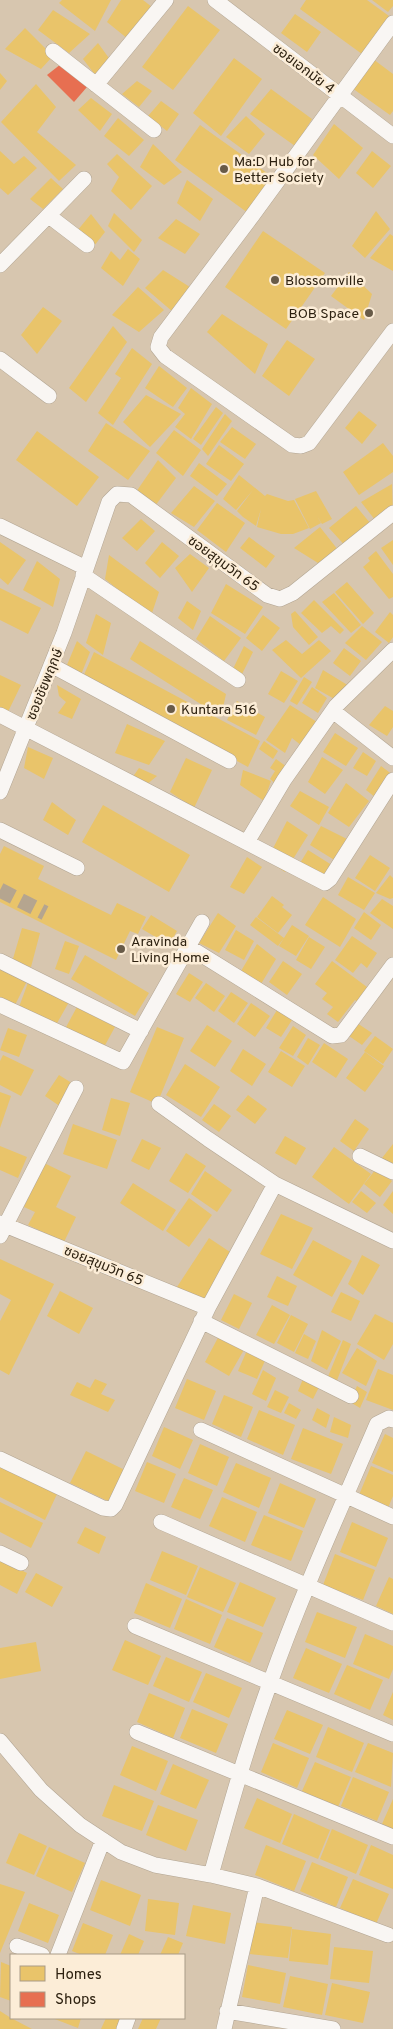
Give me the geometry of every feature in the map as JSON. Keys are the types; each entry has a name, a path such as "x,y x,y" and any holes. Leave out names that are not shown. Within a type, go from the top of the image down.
{"street":[{"path":"96,84 166,0"},
{"name":"ซอยเอกมัย 4","path":"215,0 393,136"},
{"path":"393,22 161,337 158,347 165,356 292,445 301,446 309,443 393,330"},
{"path":"53,51 154,130"},
{"path":"0,265 84,180"},
{"path":"49,216 86,245"},
{"path":"0,359 50,396"},
{"name":"ซอยสุขุมวิท 65","path":"85,572 109,502 117,494 130,496 267,595 280,599 293,594 393,513"},
{"path":"0,526 85,572 238,680"},
{"name":"ซอยชัยพฤกษ์","path":"0,792 6,760 27,729 30,714 64,633 85,572"},
{"path":"247,842 284,780 333,710 393,650"},
{"path":"51,665 229,761"},
{"path":"333,710 393,758"},
{"path":"0,715 325,883 330,880 393,780"},
{"path":"0,830 77,868"},
{"path":"0,1005 124,1062 202,922"},
{"path":"189,947 332,1036 341,1035 350,1026 393,965"},
{"path":"0,961 141,1031"},
{"path":"2,1228 76,1088"},
{"path":"159,1104 275,1184 393,1241"},
{"path":"360,1156 393,1172"},
{"path":"0,1459 103,1508 111,1509 115,1506 201,1322 275,1184"},
{"name":"ซอยสุขุมวิท 65","path":"2,1228 208,1308"},
{"path":"201,1322 352,1396"},
{"path":"211,1875 239,1774 269,1684 306,1586 377,1424 389,1418 393,1420"},
{"path":"201,1430 393,1518"},
{"path":"161,1522 393,1623"},
{"path":"0,1553 20,1564"},
{"path":"134,1626 269,1684 393,1734"},
{"path":"137,1732 393,1838"},
{"path":"0,1741 41,1790 80,1825 121,1852 155,1865 211,1875 256,1886 388,1936"},
{"path":"58,1954 103,1840"},
{"path":"224,2029 256,1886"},
{"path":"17,1946 39,1954"},
{"path":"227,2011 333,2029"}],"building: Homes":[{"path":"62,0 111,0 95,31 59,3"},
{"path":"121,0 143,0 152,7 128,39 107,22"},
{"path":"306,0 367,0 389,16 362,54 300,9"},
{"path":"372,0 393,0 393,6 388,12"},
{"path":"188,6 220,30 173,90 142,67"},
{"path":"53,10 90,34 69,53 38,30"},
{"path":"295,14 321,32 307,52 281,33"},
{"path":"25,28 53,56 41,69 5,49"},
{"path":"98,43 111,61 96,76 83,59"},
{"path":"234,58 262,79 221,136 193,113"},
{"path":"373,59 393,74 393,111 390,115 352,88"},
{"path":"0,73 7,81 0,90"},
{"path":"137,81 152,91 139,107 122,94"},
{"path":"36,84 56,107 37,132 76,165 59,181 1,122"},
{"path":"271,89 312,119 295,146 250,114"},
{"path":"91,98 112,114 100,131 78,110"},
{"path":"161,101 179,114 167,131 148,116"},
{"path":"246,116 265,134 249,154 226,137"},
{"path":"118,118 144,140 129,156 104,136"},
{"path":"334,124 363,148 339,179 313,155"},
{"name":"Ma:D Hub for Better Society","path":"200,125 274,178 248,213 175,160"},
{"path":"153,144 182,172 164,185 140,167"},
{"path":"0,151 14,164 24,156 37,168 8,195 0,188"},
{"path":"372,151 391,166 373,188 356,173"},
{"path":"117,154 152,186 131,210 111,191 119,177 107,164"},
{"path":"51,178 63,189 43,209 30,199"},
{"path":"187,180 213,199 200,221 177,203"},
{"path":"376,211 390,229 365,258 352,246"},
{"path":"114,213 142,240 134,252 108,226"},
{"path":"91,214 105,232 94,246 77,231"},
{"path":"176,219 200,234 185,254 158,238"},
{"name":"Blossomville","path":"263,231 325,273 286,329 225,287"},
{"path":"390,234 393,236 393,271 370,258"},
{"path":"128,249 140,259 123,286 101,268 111,251 120,260"},
{"path":"163,270 193,289 173,312 145,288"},
{"path":"349,272 372,294 364,320 331,296"},
{"path":"138,287 164,310 139,332 112,315"},
{"path":"43,307 62,321 37,354 21,335"},
{"path":"222,314 268,344 255,374 207,332"},
{"path":"113,326 127,342 86,402 69,388"},
{"path":"287,340 315,359 289,396 262,376"},
{"path":"132,348 152,364 113,425 98,413 121,378 115,374"},
{"path":"159,366 187,388 173,407 145,388"},
{"path":"191,388 212,404 191,439 175,427 185,414 178,408"},
{"path":"146,395 181,414 150,447 123,422"},
{"path":"216,407 223,413 201,445 193,439"},
{"path":"359,411 377,425 362,444 345,428"},
{"path":"225,414 232,421 208,456 202,449"},
{"path":"106,423 150,451 128,480 88,451"},
{"path":"232,427 256,444 245,459 220,442"},
{"path":"174,430 201,450 183,476 156,453"},
{"path":"37,431 99,477 77,506 16,460"},
{"path":"383,443 393,456 393,472 359,495 343,472"},
{"path":"219,445 244,464 231,481 206,464"},
{"path":"158,460 176,478 155,506 136,492"},
{"path":"199,463 227,484 217,496 190,476"},
{"path":"239,475 265,496 267,494 288,501 294,500 309,528 293,534 281,534 257,527 261,509 256,526 243,517 237,511 253,490 236,510 223,499"},
{"path":"392,484 393,516 379,525 361,502"},
{"path":"194,486 215,501 194,527 171,513"},
{"path":"316,491 332,519 322,524 317,516 321,523 310,529 295,499"},
{"path":"217,503 245,523 226,552 197,530"},
{"path":"356,506 375,529 349,550 329,528"},
{"path":"141,519 155,531 137,551 122,538"},
{"path":"320,527 342,555 326,568 294,548"},
{"path":"249,537 275,556 266,568 240,548"},
{"path":"393,540 393,565 381,548"},
{"path":"0,542 26,560 8,585 0,578"},
{"path":"162,542 179,556 160,578 145,563"},
{"path":"376,551 393,574 393,597 389,599 363,567 370,561 368,558"},
{"path":"190,554 209,568 192,592 175,568"},
{"path":"109,555 159,592 151,616 105,579"},
{"path":"37,561 60,579 53,607 23,590"},
{"path":"347,582 374,613 363,624 335,592"},
{"path":"226,584 263,607 245,634 211,613"},
{"path":"0,588 41,608 28,634 0,620"},
{"path":"334,593 361,625 351,633 322,602"},
{"path":"314,600 344,630 340,634 331,626 322,633 301,613"},
{"path":"187,601 201,611 193,630 178,618"},
{"path":"295,611 318,637 309,645 293,627 291,614"},
{"path":"390,612 393,615 393,637 389,643 375,632"},
{"path":"96,614 111,623 103,655 86,643"},
{"path":"263,615 280,628 262,651 246,638"},
{"path":"210,616 241,638 224,661 196,639"},
{"path":"362,626 382,642 366,660 345,643"},
{"path":"286,640 302,654 319,640 331,651 301,678 272,650"},
{"path":"77,641 90,652 79,680 64,672"},
{"path":"140,641 226,694 221,717 130,659"},
{"path":"244,646 253,652 241,676 232,671"},
{"path":"344,648 361,661 350,676 333,663"},
{"name":"Kuntara 516","path":"94,652 260,741 248,767 83,677"},
{"path":"323,670 354,689 345,705 315,688"},
{"path":"281,671 298,681 284,703 268,694"},
{"path":"0,675 21,685 6,716 0,713"},
{"path":"304,677 312,682 297,705 290,701"},
{"path":"57,685 81,699 72,719 58,713 66,702 59,696"},
{"path":"312,687 327,698 318,713 302,703"},
{"path":"237,701 265,717 256,735 227,720"},
{"path":"290,705 317,722 302,746 292,738 285,753 266,740"},
{"path":"385,706 393,711 393,727 387,736 369,725"},
{"path":"127,724 165,741 149,765 115,753"},
{"path":"335,733 358,748 346,766 323,752"},
{"path":"264,741 278,751 273,759 259,749"},
{"path":"28,747 53,758 44,779 24,768"},
{"path":"363,752 376,761 367,776 353,768"},
{"path":"322,757 343,770 325,794 308,782"},
{"path":"186,758 212,770 194,808 170,792"},
{"path":"276,759 287,767 277,785 270,779 275,771 270,768"},
{"path":"381,766 393,775 380,801 366,790"},
{"path":"139,768 157,776 146,785 132,778"},
{"path":"243,770 271,781 264,801 240,785"},
{"path":"346,783 369,801 349,827 328,813"},
{"path":"300,791 329,807 319,825 290,806"},
{"path":"52,802 76,820 68,835 43,820"},
{"path":"103,805 190,855 169,892 82,842"},
{"path":"287,821 308,835 285,872 267,860"},
{"path":"321,826 347,839 336,861 310,845"},
{"path":"4,846 44,866 38,879 111,915 117,903 146,917 138,934 130,931 116,960 0,902 0,854"},
{"path":"308,850 335,867 321,888 294,873"},
{"path":"370,855 390,868 375,891 355,878"},
{"path":"247,857 262,867 244,894 230,887"},
{"path":"390,875 393,878 393,898 390,899 376,893"},
{"path":"348,877 375,893 364,910 338,895"},
{"path":"272,896 284,905 282,907 292,915 278,933 257,917"},
{"path":"323,897 356,919 340,947 305,925"},
{"path":"382,899 393,906 393,929 370,913"},
{"path":"364,912 381,925 371,940 354,928"},
{"path":"218,913 236,926 219,953 199,943"},
{"path":"151,915 177,931 169,945 142,929"},
{"path":"256,917 284,938 278,946 250,925"},
{"path":"292,925 309,936 296,956 279,946"},
{"path":"22,928 40,933 31,967 12,962"},
{"path":"236,930 254,941 244,960 225,950"},
{"path":"352,936 377,953 367,968 361,963 353,973 335,960"},
{"path":"309,937 325,947 311,969 296,960"},
{"path":"65,941 79,946 69,974 55,969"},
{"path":"257,944 276,959 261,984 241,971"},
{"path":"85,955 149,993 135,1016 71,979"},
{"path":"283,961 302,974 287,995 269,982"},
{"path":"332,961 371,990 360,1004 355,1000 338,1022 327,1014 333,1007 322,999 327,993 315,984"},
{"path":"0,967 27,981 15,1005 0,997"},
{"path":"189,973 203,982 190,1002 176,994"},
{"path":"29,980 69,1002 56,1025 19,1007"},
{"path":"206,983 225,996 214,1012 195,998"},
{"path":"231,992 248,1003 234,1023 218,1011"},
{"path":"251,1003 270,1016 255,1037 237,1024"},
{"path":"78,1005 116,1025 103,1049 65,1029"},
{"path":"277,1010 292,1020 281,1037 266,1028"},
{"path":"357,1023 372,1033 362,1045 349,1036"},
{"path":"207,1025 232,1041 215,1067 190,1051"},
{"path":"293,1026 306,1035 293,1056 279,1048"},
{"path":"157,1027 184,1038 157,1104 130,1092"},
{"path":"8,1028 27,1035 19,1057 0,1050"},
{"path":"375,1036 393,1049 383,1064 364,1051"},
{"path":"308,1038 320,1045 308,1065 297,1057"},
{"path":"324,1043 348,1059 336,1078 312,1062"},
{"path":"243,1049 266,1064 252,1086 230,1071"},
{"path":"281,1051 305,1066 292,1087 268,1072"},
{"path":"365,1052 384,1066 365,1092 346,1078"},
{"path":"3,1055 34,1070 21,1096 0,1085 0,1061"},
{"path":"185,1064 220,1087 201,1117 166,1095"},
{"path":"59,1075 75,1085 61,1107 45,1096"},
{"path":"0,1092 11,1096 0,1128"},
{"path":"248,1095 267,1109 255,1124 236,1110"},
{"path":"111,1098 130,1103 120,1136 102,1130"},
{"path":"214,1104 231,1116 219,1132 202,1120"},
{"path":"355,1119 369,1129 354,1151 340,1141"},
{"path":"73,1124 117,1140 107,1169 63,1154"},
{"path":"285,1136 306,1148 296,1165 275,1153"},
{"path":"142,1139 161,1148 149,1170 131,1161"},
{"path":"393,1144 393,1166 382,1158"},
{"path":"0,1146 27,1157 18,1178 0,1170"},
{"path":"334,1147 371,1174 349,1204 312,1177"},
{"path":"186,1153 206,1166 188,1193 169,1181"},
{"path":"44,1163 71,1176 56,1207 76,1217 64,1242 28,1225 35,1212 24,1207"},
{"path":"376,1169 392,1181 380,1197 364,1184"},
{"path":"205,1171 232,1190 217,1212 191,1194"},
{"path":"133,1183 176,1210 163,1231 120,1203"},
{"path":"361,1191 376,1203 367,1213 352,1202"},
{"path":"393,1191 393,1214 383,1205"},
{"path":"189,1198 212,1215 189,1247 166,1231"},
{"path":"281,1214 313,1228 292,1269 260,1254"},
{"path":"209,1238 233,1254 205,1305 175,1290"},
{"path":"313,1240 352,1261 332,1297 293,1275"},
{"path":"362,1255 380,1265 363,1295 348,1284"},
{"path":"0,1259 54,1284 9,1375 0,1370 0,1321 11,1300 0,1294"},
{"path":"277,1276 297,1286 288,1306 267,1297"},
{"path":"60,1291 93,1308 79,1334 47,1316"},
{"path":"341,1292 360,1301 351,1321 331,1312"},
{"path":"234,1294 252,1303 239,1329 221,1320"},
{"path":"272,1305 290,1315 274,1344 256,1335"},
{"path":"375,1314 393,1323 393,1344 384,1360 357,1344"},
{"path":"291,1315 308,1324 294,1352 277,1343"},
{"path":"322,1330 341,1341 327,1370 311,1361"},
{"path":"220,1334 245,1348 229,1376 205,1362"},
{"path":"304,1334 316,1341 308,1359 295,1353"},
{"path":"343,1340 351,1344 336,1383 327,1379"},
{"path":"248,1348 267,1356 257,1379 238,1371"},
{"path":"357,1348 377,1361 366,1386 342,1373"},
{"path":"378,1369 393,1375 393,1410 366,1400"},
{"path":"263,1370 276,1378 266,1401 252,1394"},
{"path":"95,1379 107,1384 101,1394 115,1400 108,1412 70,1395 77,1382 90,1388"},
{"path":"187,1379 216,1391 204,1420 175,1408"},
{"path":"303,1379 319,1387 313,1399 298,1391"},
{"path":"357,1386 367,1392 360,1408 350,1402"},
{"path":"275,1390 289,1397 281,1413 267,1407"},
{"path":"224,1395 253,1407 241,1437 212,1424"},
{"path":"289,1403 301,1410 296,1419 284,1413"},
{"path":"317,1408 330,1415 326,1428 312,1420"},
{"path":"259,1410 295,1425 283,1455 247,1439"},
{"path":"334,1417 351,1425 348,1438 330,1432"},
{"path":"164,1427 193,1440 180,1469 152,1456"},
{"path":"303,1428 343,1444 331,1474 291,1459"},
{"path":"385,1434 393,1438 393,1472 372,1463"},
{"path":"200,1444 229,1457 217,1486 188,1473"},
{"path":"86,1451 127,1471 112,1503 70,1483"},
{"path":"147,1462 176,1474 164,1503 135,1491"},
{"path":"236,1463 271,1478 259,1508 223,1492"},
{"path":"0,1465 57,1494 45,1520 0,1497"},
{"path":"371,1466 393,1475 393,1496 388,1508 359,1495"},
{"path":"184,1478 213,1490 200,1519 171,1507"},
{"path":"280,1483 316,1499 304,1528 268,1513"},
{"path":"222,1497 257,1512 245,1542 209,1526"},
{"path":"0,1502 43,1523 31,1548 0,1532"},
{"path":"264,1515 303,1531 291,1561 251,1545"},
{"path":"352,1522 388,1538 376,1567 340,1552"},
{"path":"85,1527 106,1537 99,1554 77,1543"},
{"path":"162,1551 198,1566 186,1595 150,1580"},
{"path":"335,1554 375,1570 363,1600 323,1585"},
{"path":"0,1560 27,1573 17,1594 0,1585"},
{"path":"200,1567 236,1583 223,1612 187,1597"},
{"path":"36,1573 63,1587 52,1607 25,1592"},
{"path":"389,1577 393,1579 393,1614 376,1606"},
{"path":"240,1582 276,1598 263,1627 227,1612"},
{"path":"146,1583 182,1599 170,1628 134,1613"},
{"path":"186,1599 222,1615 210,1644 174,1629"},
{"path":"317,1612 357,1627 345,1658 305,1642"},
{"path":"227,1618 263,1633 250,1663 214,1647"},
{"path":"365,1634 393,1646 393,1669 389,1679 353,1664"},
{"path":"125,1640 161,1656 148,1685 112,1670"},
{"path":"36,1642 41,1671 0,1679 0,1648"},
{"path":"306,1648 342,1664 329,1693 293,1678"},
{"path":"166,1657 202,1672 189,1702 153,1686"},
{"path":"347,1665 383,1680 370,1710 334,1694"},
{"path":"206,1673 242,1688 229,1718 193,1702"},
{"path":"393,1692 393,1720 383,1715"},
{"path":"149,1693 185,1708 173,1738 137,1722"},
{"path":"192,1709 228,1724 216,1753 180,1738"},
{"path":"287,1710 323,1725 310,1754 274,1739"},
{"path":"328,1727 364,1743 352,1772 316,1757"},
{"path":"273,1743 309,1758 297,1788 261,1772"},
{"path":"368,1743 393,1753 391,1787 355,1772"},
{"path":"132,1746 168,1761 156,1791 120,1775"},
{"path":"315,1762 351,1777 338,1807 302,1791"},
{"path":"173,1764 209,1780 196,1809 160,1794"},
{"path":"353,1777 389,1792 377,1821 341,1806"},
{"path":"114,1785 154,1801 142,1831 102,1816"},
{"path":"257,1798 292,1814 280,1843 244,1828"},
{"path":"393,1799 393,1829 382,1824"},
{"path":"158,1805 198,1820 186,1851 146,1835"},
{"path":"294,1814 330,1830 318,1859 282,1844"},
{"path":"332,1829 368,1845 356,1874 320,1859"},
{"path":"19,1833 47,1846 34,1875 6,1863"},
{"path":"266,1845 306,1861 294,1891 255,1875"},
{"path":"371,1845 393,1855 393,1889 359,1875"},
{"path":"49,1847 85,1863 72,1892 36,1876"},
{"path":"312,1862 348,1877 336,1907 300,1891"},
{"path":"353,1879 389,1894 376,1924 340,1908"},
{"path":"101,1880 141,1895 130,1926 90,1910"},
{"path":"0,1884 25,1892 0,1953"},
{"path":"148,1899 179,1903 175,1935 145,1931"},
{"path":"29,1903 59,1915 48,1943 18,1931"},
{"path":"193,1905 231,1913 225,1944 186,1936"},
{"path":"253,1922 292,1927 288,1958 250,1954"},
{"path":"83,1923 113,1935 105,1954 80,1954 72,1951"},
{"path":"292,1929 331,1934 328,1965 289,1961"},
{"path":"129,1934 144,1941 138,1954 120,1954"},
{"path":"168,1937 183,1943 178,1954 160,1954"},
{"path":"334,1947 373,1951 369,1983 330,1979"},
{"path":"1,1962 10,1966 10,2001 0,1997"},
{"path":"248,1965 286,1973 280,2004 242,1997"},
{"path":"290,1976 328,1984 322,2015 283,2007"},
{"path":"332,1983 370,1992 363,2023 325,2015"},
{"path":"0,2011 10,2019 32,2029 0,2029"},
{"path":"55,2019 81,2019 78,2028"},
{"path":"106,2019 124,2019 119,2029 101,2029"},
{"path":"143,2019 161,2019 156,2029 138,2029"}],"building: Shops":[{"path":"61,64 87,87 74,102 47,75"}],"tunnel":[{"path":"0,890 45,913"}],"place":[{"name":"Ma:D Hub for Better Society","path":"224,169"},
{"name":"Blossomville","path":"275,280"},
{"name":"BOB Space","path":"369,313"},
{"name":"Kuntara 516","path":"171,709"},
{"name":"Aravinda Living Home","path":"121,949"}]}
